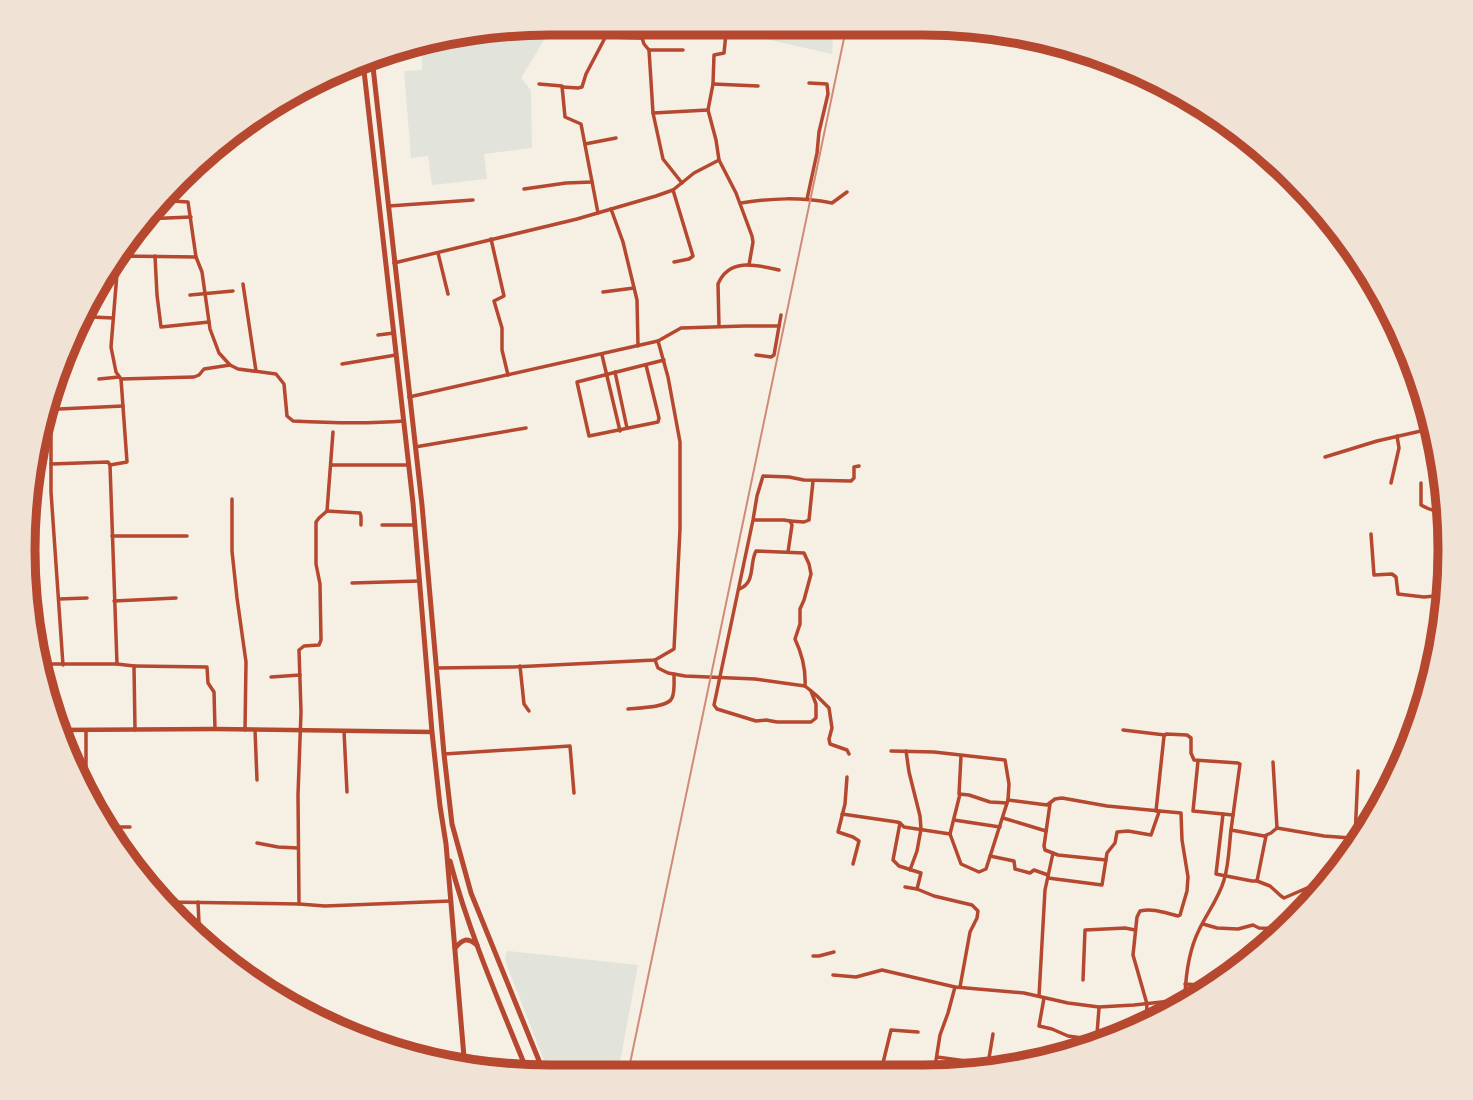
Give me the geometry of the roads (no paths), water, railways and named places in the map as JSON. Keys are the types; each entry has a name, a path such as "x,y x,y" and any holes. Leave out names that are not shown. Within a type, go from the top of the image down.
{"highway":[{"path":"373,66 453,824 478,912 541,1065"},
{"path":"364,70 409,465 432,732 446,844 463,1057"},
{"path":"446,844 460,895 525,1064"},
{"path":"455,948 461,940 466,939 479,947"}],"main road":[{"path":"67,730 432,732"}],"street":[{"path":"642,35 644,44 649,50 653,113 663,159 682,183"},
{"path":"726,35 724,53 714,55 713,84 708,110 719,160 741,204 753,240 749,265"},
{"path":"539,84 582,87 606,36 642,38"},
{"path":"649,50 683,51"},
{"path":"807,199 828,94 827,85 809,83"},
{"path":"713,84 758,86"},
{"path":"562,87 565,117 581,124 598,213"},
{"path":"653,113 708,110"},
{"path":"585,144 616,138"},
{"path":"394,263 598,213 673,190 694,173 719,160"},
{"path":"524,189 592,182"},
{"path":"673,190 693,256 674,262"},
{"path":"741,204 772,199 807,199 832,203 846,192"},
{"path":"387,206 473,200"},
{"path":"172,201 188,202 210,329 219,353 230,365 238,369 276,374 285,391 287,416 293,421 368,424 404,421"},
{"path":"611,209 624,242 634,288 638,346"},
{"path":"156,218 191,217"},
{"path":"491,239 505,296 494,301 502,328 502,349 508,375"},
{"path":"438,253 448,294"},
{"path":"128,255 196,257"},
{"path":"155,256 161,327 209,322"},
{"path":"719,326 719,281 734,266 749,265 779,270"},
{"path":"51,464 108,462 110,465 125,463 127,459 120,378 116,372 111,347 117,271"},
{"path":"243,284 256,371"},
{"path":"603,292 634,288"},
{"path":"190,295 233,290"},
{"path":"756,355 774,355 780,315"},
{"path":"92,317 113,318"},
{"path":"409,397 658,341 681,328 779,326"},
{"path":"378,335 394,333"},
{"path":"437,668 655,660 669,653 675,646 680,529 679,435 658,341"},
{"path":"342,364 396,355"},
{"path":"602,355 620,431"},
{"path":"646,365 659,421 589,436 576,383 663,360"},
{"path":"100,379 194,377 204,369 230,365"},
{"path":"614,372 628,429"},
{"path":"59,409 123,406"},
{"path":"415,447 526,428"},
{"path":"1325,457 1423,430"},
{"path":"51,431 51,492 63,665"},
{"path":"299,904 300,648 319,645 321,640 316,523 327,510 333,432"},
{"path":"1391,483 1399,448 1397,436"},
{"path":"110,465 117,664"},
{"path":"330,465 409,465"},
{"path":"811,691 817,712 814,722 756,721 715,708 714,703 763,475 813,481 852,480 854,467 859,466"},
{"path":"753,520 809,520 813,481"},
{"path":"1421,483 1422,506 1437,511"},
{"path":"232,499 232,551 246,662 245,730"},
{"path":"327,510 360,513 361,525"},
{"path":"788,552 792,525 790,521"},
{"path":"382,524 415,525"},
{"path":"1371,534 1374,575 1392,574 1396,578 1398,594 1436,596"},
{"path":"111,536 187,536"},
{"path":"738,589 747,585 750,579 752,558 756,551 804,553 810,570 809,585 800,609 800,624 795,637 802,654 804,686"},
{"path":"352,583 420,581"},
{"path":"59,599 87,598"},
{"path":"114,601 176,598"},
{"path":"655,660 658,668 674,674 755,679 804,686 829,708 832,728 830,744 847,750 849,754"},
{"path":"48,664 207,667 208,683 214,692 215,729"},
{"path":"134,666 135,730"},
{"path":"520,666 524,704 529,711"},
{"path":"628,709 654,707 670,701 673,697 674,674"},
{"path":"271,677 300,675"},
{"path":"86,730 86,774"},
{"path":"255,730 257,780"},
{"path":"1123,730 1190,737 1192,758 1198,761 1239,763 1225,876 1189,958 1185,993"},
{"path":"344,732 347,792"},
{"path":"990,856 1014,861 1017,871 1031,873 1034,870 1048,876 1102,886 1107,851 1116,841 1117,832 1151,835 1157,812 1162,742 1165,735"},
{"path":"444,754 570,746 574,793"},
{"path":"891,751 934,752 1005,760 1009,784 1007,802 988,866 979,872 959,862 950,834 960,794 961,756"},
{"path":"906,751 921,829 910,870"},
{"path":"1198,761 1193,811 1233,815"},
{"path":"1273,762 1277,828"},
{"path":"1355,829 1358,771"},
{"path":"847,777 839,833 859,841 853,864"},
{"path":"960,794 990,802 1050,804"},
{"path":"1105,860 1054,853 1044,849 1050,804 1055,799 1181,813 1188,877 1179,916 1163,911 1142,911 1136,917 1134,959 1147,1004 1146,1014"},
{"path":"842,814 950,834"},
{"path":"1223,814 1216,874 1257,881 1270,886 1281,897 1286,898 1311,888"},
{"path":"1003,818 1046,831"},
{"path":"954,820 1000,827"},
{"path":"901,823 893,860 899,866 921,873 917,889"},
{"path":"116,827 131,827"},
{"path":"1257,881 1266,836 1277,828 1312,835 1350,838"},
{"path":"1231,830 1266,836"},
{"path":"1345,845 1346,838"},
{"path":"257,843 299,848"},
{"path":"1054,853 1045,896 1039,1027 1052,1029 1068,1037 1086,1039"},
{"path":"905,887 977,908 978,914 970,932 957,987 940,1035 935,1065"},
{"path":"174,902 354,906 451,901"},
{"path":"198,902 199,927"},
{"path":"1203,923 1217,928 1238,929 1253,925 1272,928"},
{"path":"1083,980 1085,930 1135,930"},
{"path":"813,956 834,952"},
{"path":"834,975 856,977 882,970 957,987 1024,993 1099,1007 1172,1000"},
{"path":"1185,984 1198,985"},
{"path":"1097,1035 1099,1007"},
{"path":"884,1065 891,1030 918,1032"},
{"path":"988,1061 993,1034"},
{"path":"936,1057 976,1062"},
{"path":"824,1063 837,1065"}],"railway":[{"path":"630,1065 845,35"}]}
